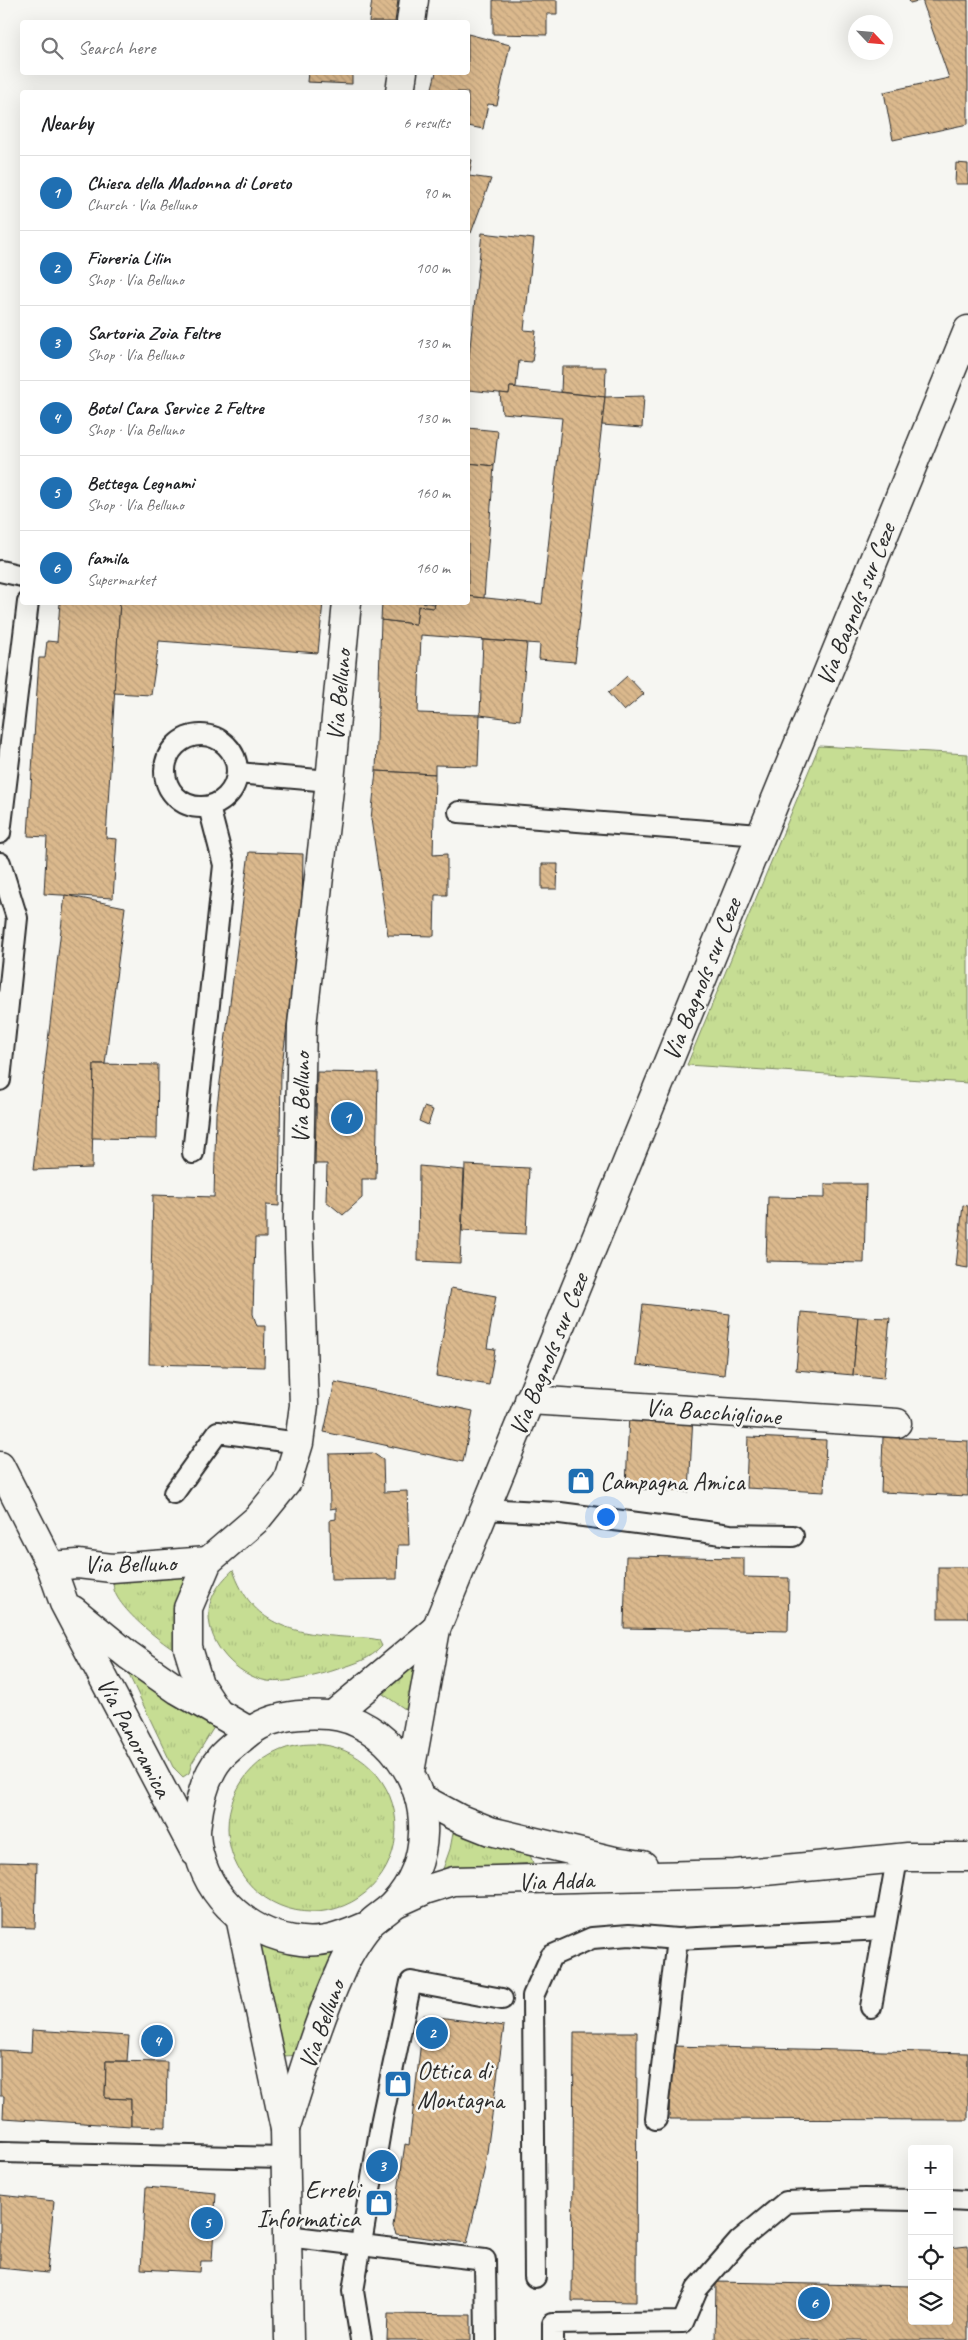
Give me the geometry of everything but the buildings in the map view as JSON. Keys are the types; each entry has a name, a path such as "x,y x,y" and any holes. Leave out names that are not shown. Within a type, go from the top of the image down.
{"main road":[{"path":"411,20 414,0"},
{"path":"400,90 403,75"},
{"name":"Via Bagnols sur Ceze","path":"415,1784 436,1629 968,330"},
{"name":"Via Belluno","path":"218,1713 199,1684 188,1648 188,1608 208,1561 257,1519 287,1482 299,1443 304,1404 298,1219 302,1025 330,781 347,605"},
{"name":"Via Bacchiglione","path":"529,1400 897,1422"},
{"name":"Via Panoramica","path":"0,1466 51,1566 64,1603 205,1871"},
{"name":"Via Belluno","path":"51,1566 78,1564 112,1568 208,1561"},
{"name":"Via Panoramica","path":"64,1603 128,1655 178,1690 249,1731"},
{"name":"Via Bagnols sur Ceze","path":"333,1715 436,1629"},
{"name":"Via Belluno","path":"304,1713 333,1715 365,1726 391,1746 415,1784 423,1808 423,1846 413,1877 394,1904 369,1925 337,1938 303,1942 269,1934 240,1917 219,1896 205,1871 196,1832 202,1793 220,1758 249,1731 276,1719 304,1713"},
{"name":"Via Adda","path":"415,1784 460,1819 490,1831 528,1842 616,1862 722,1874"},
{"name":"Via Adda","path":"394,1904 425,1890 454,1881 537,1881 722,1874 897,1859 968,1857"},
{"name":"Via Belluno","path":"240,1917 285,2129 289,2340"},
{"name":"Via Belluno","path":"285,2129 334,1987 341,1971 369,1925"}],"lane":[{"path":"0,572 20,576"},
{"path":"0,833 28,605"},
{"path":"200,734 217,738 231,750 236,761 238,773 235,784 229,794 220,803 209,807 185,804 176,798 168,788 165,777 165,764 169,753 177,743 187,737 200,734"},
{"path":"238,773 330,781"},
{"path":"193,1153 224,864 209,807"},
{"path":"459,812 760,835"},
{"path":"0,864 17,918 0,1080"},
{"path":"174,1493 218,1432 299,1443"},
{"path":"484,1509 560,1514 730,1534 793,1536"},
{"path":"870,2007 897,1859"},
{"path":"535,2277 533,1996 551,1956 592,1938 629,1935 677,1938 884,1929"},
{"path":"656,2119 677,1938"},
{"path":"361,2340 353,2291 382,2119 411,1982 502,1999"},
{"path":"0,2152 286,2158"},
{"path":"553,2340 553,2324 683,2322 697,2289 739,2241 786,2202 864,2199 908,2200"},
{"path":"953,2200 968,2201"},
{"path":"288,2236 485,2260 486,2340"}],"green space":[{"path":"819,746 968,754 968,1083 687,1065"},
{"path":"195,1570 187,1658 154,1635 129,1612 114,1590 114,1581"},
{"path":"233,1570 241,1589 251,1603 262,1614 276,1623 307,1633 379,1640 382,1646 367,1658 331,1671 275,1682 256,1678 226,1657 213,1636 210,1625 209,1613 213,1595"},
{"path":"118,1652 214,1727 192,1763 189,1773 183,1777 173,1767"},
{"path":"408,1659 425,1670 408,1711 374,1688"},
{"path":"304,1744 320,1744 352,1754 377,1775 390,1796 396,1828 390,1860 382,1875 365,1893 344,1906 320,1912 304,1912 280,1906 265,1898 242,1875 234,1860 228,1836 228,1820 234,1796 242,1781 265,1758 280,1750"},
{"path":"454,1828 530,1855 533,1863 443,1869 450,1849"},
{"path":"257,1940 338,1952 320,1983 304,2055 283,2056"}],"place":[{"name":"Chiesa della Madonna di Loreto","path":"347,1118"},
{"name":"Campagna Amica","path":"581,1481"},
{"name":"Fioreria Lilin","path":"432,2033"},
{"name":"Botol Cara Service 2 Feltre","path":"157,2041"},
{"name":"Ottica di Montagna","path":"398,2084"},
{"name":"Sartoria Zoia Feltre","path":"382,2166"},
{"name":"Errebi Informatica","path":"379,2203"},
{"name":"Bettega Legnami","path":"207,2223"},
{"name":"famila","path":"814,2303"}]}
